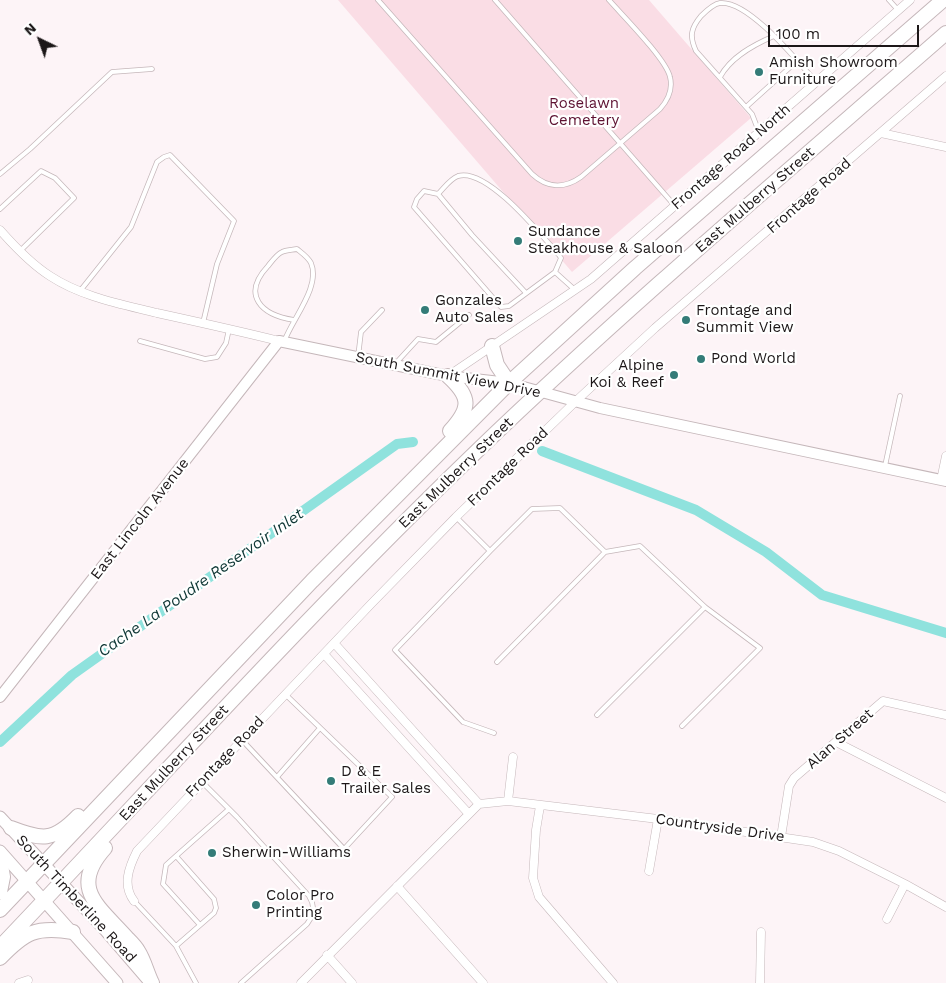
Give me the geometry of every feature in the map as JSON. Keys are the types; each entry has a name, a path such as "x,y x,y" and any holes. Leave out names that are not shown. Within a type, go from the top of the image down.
{"highway":[{"name":"East Mulberry Street","path":"0,910 234,664 509,383 635,268 943,0"},
{"name":"East Mulberry Street","path":"0,947 328,599 470,458 626,313 946,33"},
{"path":"492,346 497,365 509,383"},
{"path":"412,480 431,450 458,422 464,411 466,398 457,384 448,376"},
{"path":"11,828 35,837 46,837 60,832 70,824 204,684 234,664"},
{"path":"151,983 138,951 90,894 87,882 88,873 98,856 180,767 224,709"},
{"path":"0,859 3,876 0,892"},
{"path":"0,958 17,942 32,933 49,930 72,932"}],"main road":[{"name":"South Timberline Road","path":"0,817 105,930 151,983"},
{"name":"South Timberline Road","path":"0,851 117,983"}],"street":[{"name":"Frontage Road North","path":"448,376 591,279 910,0"},
{"name":"Frontage Road","path":"134,901 129,893 128,879 131,862 137,851 456,517 655,328 946,76"},
{"path":"881,133 946,147"},
{"name":"South Summit View Drive","path":"0,230 20,251 50,276 80,291 119,304 448,376 509,383 600,408 943,481"},
{"name":"East Lincoln Avenue","path":"0,697 282,341"},
{"path":"943,481 946,456"},
{"path":"301,983 479,804 334,643"},
{"path":"324,654 468,813"},
{"name":"Alan Street","path":"781,837 789,786 794,778 883,701 946,715"},
{"path":"836,742 946,798"},
{"path":"508,801 513,757"},
{"name":"Countryside Drive","path":"479,804 508,801 658,819 813,842 839,852 905,884 946,907"},
{"path":"540,806 536,830 533,878 539,897 613,983"},
{"path":"649,871 658,819"},
{"path":"887,918 905,884"},
{"path":"397,886 483,983"},
{"path":"760,983 761,932"},
{"path":"327,955 352,983"},
{"path":"19,983 28,980"}],"lane":[{"path":"378,0 538,180 554,186 572,184 666,102 671,84 670,75 661,59 609,0"},
{"path":"494,0 675,206"},
{"path":"889,0 898,10"},
{"path":"759,132 752,114 696,51 692,42 691,33 694,24 706,11 721,2 739,7 748,12 774,36 816,82"},
{"path":"720,77 725,67 752,46 774,36"},
{"path":"746,107 797,61"},
{"path":"0,174 30,149 112,72 152,69"},
{"path":"80,291 131,226 157,162 170,155 234,221 217,264 203,323"},
{"path":"0,209 41,172 55,178 74,198 20,251"},
{"path":"438,194 449,182 459,176 477,178 504,196 559,255 561,258 556,272 509,306 501,307 414,207 417,199 424,191 438,194 472,236 526,293"},
{"path":"282,341 294,320 308,294 313,279 311,263 297,249 280,252 263,271 255,294 258,302 267,311 279,318 294,320"},
{"path":"556,272 575,290"},
{"path":"358,357 361,332 382,310"},
{"path":"394,364 418,339 436,342 469,315"},
{"path":"140,341 205,359 217,357 226,343 230,329"},
{"path":"885,468 900,396"},
{"path":"494,733 464,722 395,650 532,509 560,508 605,552"},
{"path":"456,517 490,551"},
{"path":"497,662 605,552 640,546 705,607 760,648 682,726"},
{"path":"597,715 705,607"},
{"path":"242,740 344,849 392,797 285,694"},
{"path":"277,778 320,728"},
{"path":"202,782 305,892 314,908 313,917 307,924 241,983"},
{"path":"200,925 163,884 166,865 229,809"},
{"path":"176,856 216,902 214,913 176,946"},
{"path":"134,901 176,946 196,983"}],"green space":[{"name":"Roselawn Cemetery","path":"338,0 649,0 751,118 572,272"}],"waterway":[{"name":"Cache La Poudre Reservoir Inlet","path":"0,742 72,675 397,444 413,442"},
{"name":"Cache La Poudre Reservoir Inlet","path":"542,451 696,510 766,552 822,595 946,633"}],"place":[{"name":"Amish Showroom Furniture","path":"759,72"},
{"name":"Sundance Steakhouse & Saloon","path":"518,241"},
{"name":"Gonzales Auto Sales","path":"425,310"},
{"name":"Frontage and Summit View","path":"686,320"},
{"name":"Pond World","path":"701,359"},
{"name":"Alpine Koi & Reef","path":"674,375"},
{"name":"D & E Trailer Sales","path":"331,781"},
{"name":"Sherwin-Williams","path":"212,853"},
{"name":"Color Pro Printing","path":"256,905"}]}
